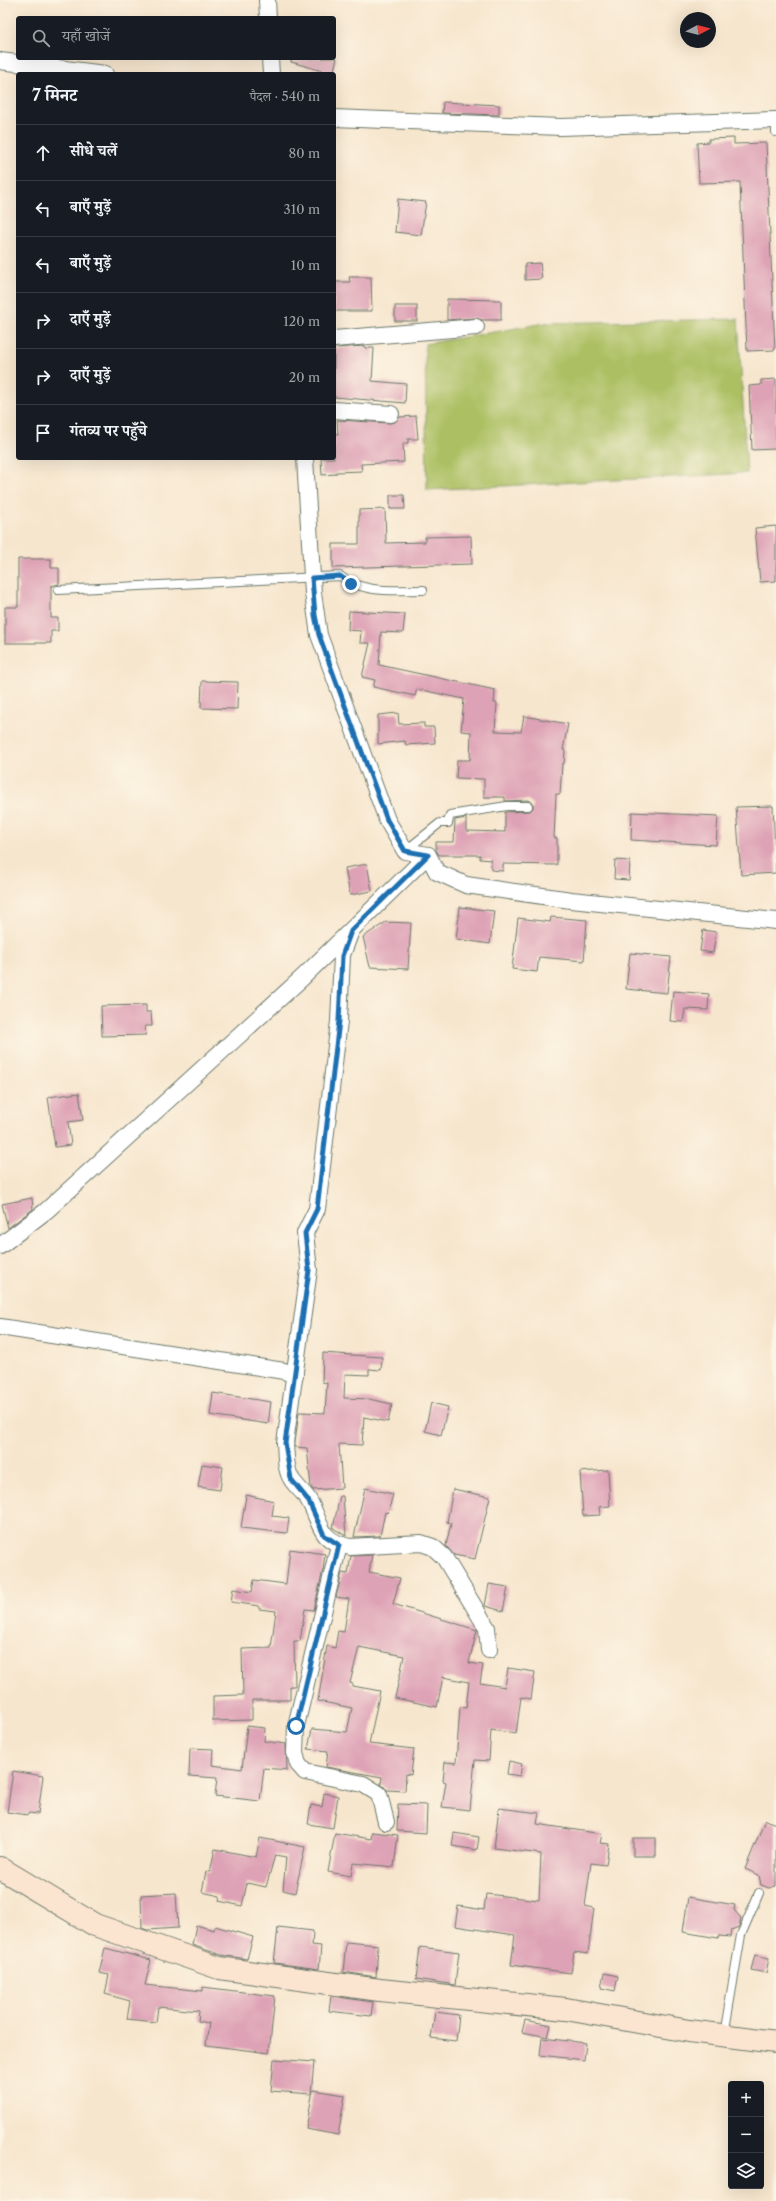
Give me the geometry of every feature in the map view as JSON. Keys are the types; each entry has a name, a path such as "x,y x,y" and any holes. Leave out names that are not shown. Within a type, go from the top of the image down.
{"street":[{"path":"267,0 268,16"},
{"path":"270,60 270,72"},
{"path":"0,61 89,72"},
{"path":"336,118 561,127 776,120"},
{"path":"336,339 476,327"},
{"path":"336,410 391,414"},
{"path":"305,460 312,578 315,615 319,635 387,820 405,851 428,855"},
{"path":"428,855 437,872 466,885 571,900 739,916 776,921"},
{"path":"0,1246 46,1212 302,978 428,855"},
{"path":"351,931 342,956 339,1021 317,1209 305,1233 309,1270 285,1443 288,1469 291,1479 308,1500 324,1535 339,1545 350,1547 421,1544 433,1547 444,1557 487,1628 489,1650"},
{"path":"0,1327 284,1371 295,1375"},
{"path":"339,1545 296,1726 295,1753 298,1764 305,1772 362,1784 379,1794 386,1822"},
{"path":"0,1868 95,1925 219,1968 380,1990 566,2009 724,2036 776,2042"}],"lane":[{"path":"776,120 776,132"},
{"path":"58,590 340,576 351,584 369,590 423,590"},
{"path":"405,851 440,823 448,823 450,815 507,806 528,806"},
{"path":"724,2036 741,1935 759,1892"}],"green space":[{"path":"738,319 747,473 427,490 425,344 545,323"}],"building":[{"path":"337,58 334,72 326,72 291,62 291,60 336,60"},
{"path":"443,102 499,105 499,115 442,113"},
{"path":"734,138 734,144 766,143 775,350 747,351 740,182 699,183 697,143 709,142 709,139"},
{"path":"398,199 426,202 421,235 395,232"},
{"path":"540,263 542,279 525,280 525,264"},
{"path":"349,277 371,277 372,311 336,311 336,282 350,282"},
{"path":"447,299 501,300 501,320 482,320 475,318 447,320"},
{"path":"395,306 417,306 417,321 395,321"},
{"path":"365,346 365,348 374,348 372,381 406,384 405,403 336,397 336,348"},
{"path":"776,379 776,449 752,450 749,386 761,385 761,380"},
{"path":"416,416 418,439 408,439 408,443 403,443 404,462 361,464 362,471 336,472 336,474 322,475 321,460 336,460 336,434 338,434 337,420 390,423 395,422 400,417"},
{"path":"390,495 404,495 405,509 390,509"},
{"path":"385,509 386,543 425,542 425,537 471,536 472,564 333,568 333,544 359,544 359,510"},
{"path":"776,526 776,581 760,582 755,528"},
{"path":"18,559 51,559 51,568 59,568 59,584 51,586 51,618 58,618 58,631 51,631 51,643 5,643 5,607 18,607"},
{"path":"349,611 405,614 403,633 381,632 379,665 495,690 494,703 497,703 495,731 521,732 524,716 568,724 563,750 565,750 564,764 562,764 560,794 556,794 554,838 557,838 557,865 503,864 503,871 491,870 491,860 480,859 480,855 439,855 436,850 436,842 454,842 455,820 466,818 466,831 505,832 505,812 530,811 533,808 533,804 528,800 505,801 505,797 484,797 484,779 456,778 457,760 470,760 471,732 461,731 464,699 417,689 415,696 373,687 375,680 362,677 370,643 360,643 361,631 348,630"},
{"path":"202,681 238,682 237,709 201,708"},
{"path":"398,713 399,724 424,723 424,727 434,727 435,743 406,745 405,741 378,744 378,715"},
{"path":"773,806 776,873 741,875 736,807"},
{"path":"632,812 718,816 716,845 631,840"},
{"path":"615,860 630,861 629,880 614,879"},
{"path":"367,864 372,891 350,895 345,868"},
{"path":"460,907 494,911 490,944 456,939"},
{"path":"551,917 587,920 584,961 539,957 537,972 512,969 518,918 550,922"},
{"path":"386,922 411,923 408,969 370,967 363,937"},
{"path":"703,930 716,932 713,953 700,951"},
{"path":"630,953 671,957 667,993 626,989"},
{"path":"673,991 709,994 708,1010 685,1009 683,1022 670,1021"},
{"path":"146,1005 146,1012 151,1012 152,1026 145,1026 146,1035 102,1036 101,1006"},
{"path":"79,1093 83,1120 68,1122 71,1145 55,1147 48,1097"},
{"path":"32,1198 33,1209 8,1228 2,1204"},
{"path":"323,1353 382,1357 381,1370 369,1369 369,1375 345,1374 344,1398 369,1399 392,1404 388,1422 364,1417 362,1445 339,1444 342,1488 313,1490 311,1487 307,1448 295,1447 295,1443 299,1412 325,1413 327,1383 322,1382"},
{"path":"213,1393 271,1402 268,1424 210,1415"},
{"path":"431,1403 448,1407 441,1435 425,1431"},
{"path":"202,1464 223,1467 220,1490 198,1487"},
{"path":"608,1470 610,1506 599,1507 600,1515 583,1516 580,1472"},
{"path":"365,1488 393,1494 388,1513 385,1512 380,1536 354,1537"},
{"path":"453,1489 490,1497 475,1559 454,1555 446,1546 451,1523 447,1522"},
{"path":"246,1495 274,1501 272,1516 289,1518 287,1533 241,1528"},
{"path":"340,1496 343,1496 346,1536 333,1528"},
{"path":"290,1549 325,1554 314,1610 305,1609 300,1641 294,1641 295,1686 290,1686 290,1700 252,1700 252,1720 213,1721 213,1696 243,1695 242,1649 271,1648 276,1611 259,1609 259,1606 231,1602 233,1589 252,1592 254,1580 286,1584"},
{"path":"372,1555 369,1572 400,1578 393,1604 477,1630 469,1663 483,1665 480,1683 505,1687 508,1668 535,1672 531,1699 521,1697 516,1734 491,1730 489,1761 475,1760 470,1810 442,1807 446,1782 443,1781 445,1762 456,1763 460,1707 466,1708 469,1682 443,1677 437,1707 395,1698 404,1656 359,1647 350,1683 353,1684 353,1686 380,1691 369,1744 414,1749 411,1775 406,1774 405,1791 387,1790 381,1784 382,1777 326,1767 328,1751 308,1749 312,1729 347,1732 352,1708 318,1701 327,1646 335,1648 338,1631 344,1632 349,1599 336,1597 342,1573 348,1574 351,1556"},
{"path":"489,1584 508,1587 503,1611 485,1606"},
{"path":"247,1726 265,1728 264,1741 286,1744 287,1770 264,1768 260,1801 215,1796 217,1778 189,1776 190,1748 213,1749 212,1765 242,1769"},
{"path":"509,1761 522,1764 520,1776 507,1774"},
{"path":"13,1771 43,1776 38,1814 28,1813 28,1815 7,1812"},
{"path":"324,1793 338,1796 333,1828 308,1824 311,1805 322,1807"},
{"path":"398,1804 427,1805 426,1833 397,1831"},
{"path":"499,1808 539,1813 537,1824 602,1834 600,1843 609,1844 606,1865 591,1863 585,1906 594,1908 588,1954 574,1952 571,1973 511,1965 515,1935 455,1926 458,1906 484,1910 486,1894 539,1900 541,1854 494,1848"},
{"path":"765,1820 776,1824 776,1886 769,1888 761,1885 759,1875 745,1869"},
{"path":"372,1832 398,1835 394,1867 353,1863 351,1876 328,1872 335,1833 371,1839"},
{"path":"454,1833 479,1837 477,1850 452,1846"},
{"path":"260,1838 305,1847 295,1893 283,1890 286,1857 275,1855 266,1887 247,1883 242,1906 219,1901 220,1896 202,1892 206,1871 210,1872 215,1849 256,1857"},
{"path":"633,1838 656,1838 656,1856 633,1856"},
{"path":"176,1893 178,1928 147,1930 142,1928 141,1895"},
{"path":"688,1897 735,1905 734,1910 741,1918 739,1927 731,1930 730,1937 719,1936 718,1938 683,1932"},
{"path":"196,1925 214,1930 215,1926 253,1937 247,1959 221,1955 192,1945"},
{"path":"278,1927 313,1931 312,1945 321,1946 319,1969 274,1963"},
{"path":"346,1942 378,1945 376,1977 343,1972"},
{"path":"420,1947 459,1952 455,1985 416,1979"},
{"path":"105,1948 151,1960 145,1985 203,1991 203,1987 275,1996 269,2053 206,2045 209,2023 198,2021 199,2011 158,2007 156,2022 127,2019 130,2001 105,1994 109,1975 99,1973"},
{"path":"755,1955 769,1958 766,1973 751,1970"},
{"path":"604,1973 618,1976 615,1991 601,1988"},
{"path":"331,1996 373,2002 371,2016 329,2011"},
{"path":"435,2012 459,2015 456,2041 431,2038"},
{"path":"525,2020 551,2025 548,2037 522,2032"},
{"path":"542,2038 586,2043 584,2060 540,2055"},
{"path":"274,2059 314,2062 311,2094 271,2091"},
{"path":"313,2090 345,2095 338,2135 306,2129"}],"route":[{"path":"296,1726 339,1545 329,1540 324,1535 319,1527 314,1511 308,1500 301,1489 291,1479 286,1459 285,1443 309,1270 305,1233 306,1228 314,1218 317,1209 339,1021 342,956 351,931 428,855 405,851 387,820 319,635 315,615 312,578 340,576 351,584"}]}
